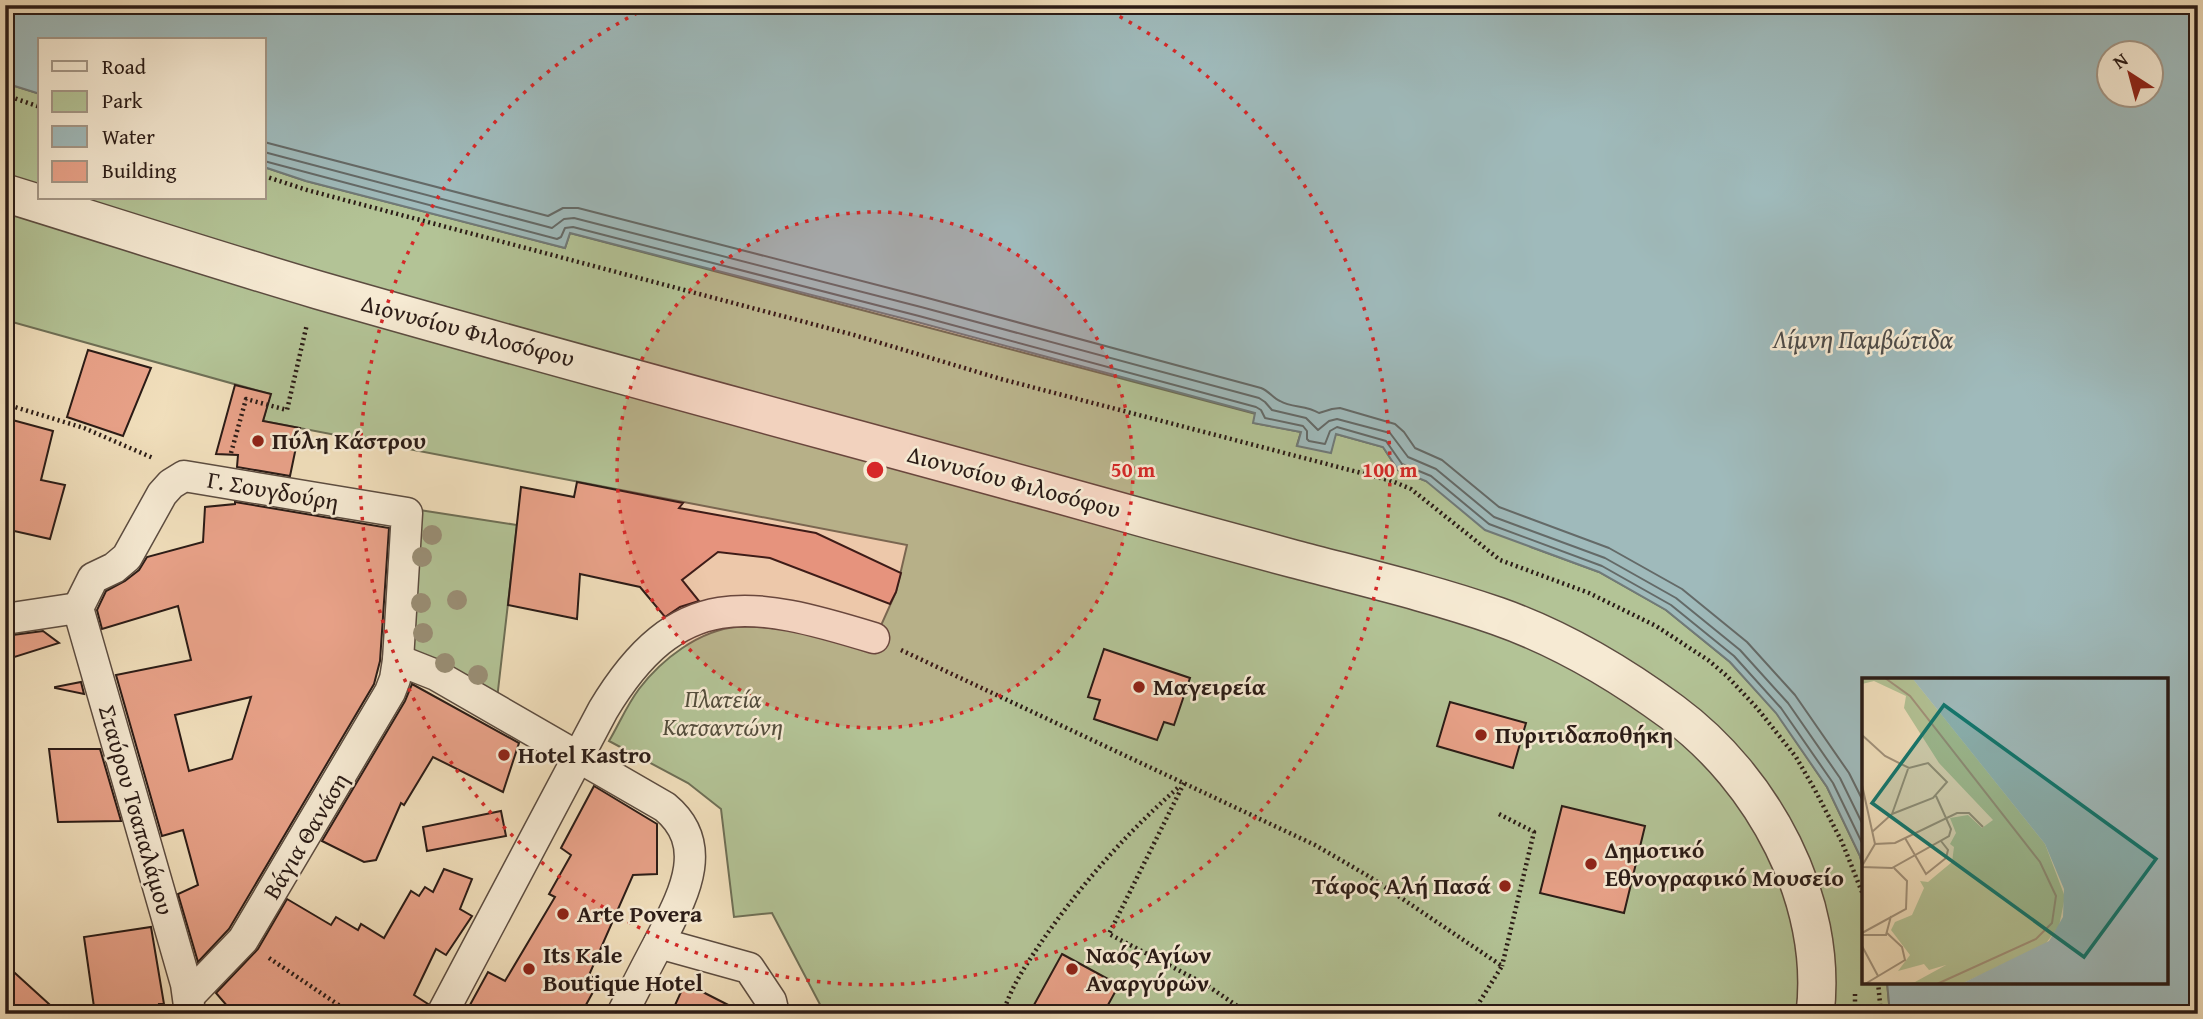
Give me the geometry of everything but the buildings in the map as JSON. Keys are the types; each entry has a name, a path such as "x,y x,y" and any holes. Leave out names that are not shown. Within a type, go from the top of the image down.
{"street":[{"name":"Διονυσίου Φιλοσόφου","path":"5,193 315,289 1217,539 1431,595 1502,618 1563,644 1609,670 1675,714 1712,746 1751,793 1783,846 1804,899 1815,947 1818,986 1815,1014"},
{"name":"Γ. Σουγδούρη","path":"184,476 407,513 398,660"},
{"path":"5,619 78,608 93,578 114,568 127,557 162,494 184,476"},
{"name":"Σταύρου Τσαπαλάμου","path":"78,608 190,1005"},
{"path":"442,1014 603,710 628,673 659,641 695,618 728,612 773,612 811,618 874,638"},
{"path":"398,660 436,675 579,756 676,816 687,837 690,855 687,879 659,943 622,1014"},
{"name":"Βάγια Θανάση","path":"190,1005 243,940 382,709 396,679 398,660"},
{"path":"659,943 749,968 771,1001 774,1014"}],"path":[{"path":"5,95 38,106"},
{"path":"266,177 855,335 1001,379 1379,478 1411,489"},
{"path":"222,482 246,398 287,410 315,289"},
{"name":"Γ. Σουγδούρη","path":"5,404 85,428 164,463 184,476"},
{"path":"874,638 1236,806 1327,852 1370,877 1502,965"},
{"path":"1003,1014 1023,970 1075,896 1141,822 1184,783"},
{"path":"1184,783 1109,934 1205,984 1250,1014"},
{"path":"1472,1014 1502,965 1534,832 1499,814"},
{"path":"243,940 352,1014"},
{"path":"1878,984 1881,1014"}],"green space":[{"name":"Πλατεία Κατσαντώνη","path":"5,83 38,93 38,200 266,200 266,168 306,181 565,248 570,233 1256,414 1254,423 1301,432 1297,445 1336,434 1383,447 1398,470 1426,481 1531,547 1599,572 1666,610 1730,662 1776,712 1827,787 1860,856 1862,984 1887,984 1890,1014 825,1014 772,913 734,917 721,809 688,783 609,741 631,701 658,667 695,640 723,629 775,628 806,633 870,650 896,592 907,545 263,421 270,394 5,320"},
{"path":"413,509 517,525 497,699 409,654"}],"water":[{"name":"Λίμνη Παμβώτιδα","path":"5,5 2198,5 2198,1014 1890,1014 1887,984 2168,984 2168,678 1862,678 1862,865 1827,787 1776,713 1730,662 1666,610 1599,572 1485,530 1426,481 1398,470 1383,447 1336,434 1331,453 1297,446 1301,432 1253,423 1255,413 917,322 570,233 565,248 306,181 266,168 266,38 38,38 38,93 5,83"}],"place":[{"name":"Πύλη Κάστρου","path":"258,441"},
{"name":"Μαγειρεία","path":"1139,687"},
{"name":"Πυριτιδαποθήκη","path":"1481,735"},
{"name":"Hotel Kastro","path":"504,755"},
{"name":"Δημοτικό Εθνογραφικό Μουσείο","path":"1591,864"},
{"name":"Τάφος Αλή Πασά","path":"1505,886"},
{"name":"Arte Povera","path":"563,914"},
{"name":"Its Kale Boutique Hotel","path":"529,969"},
{"name":"Ναός Αγίων Αναργύρων","path":"1072,969"}]}
